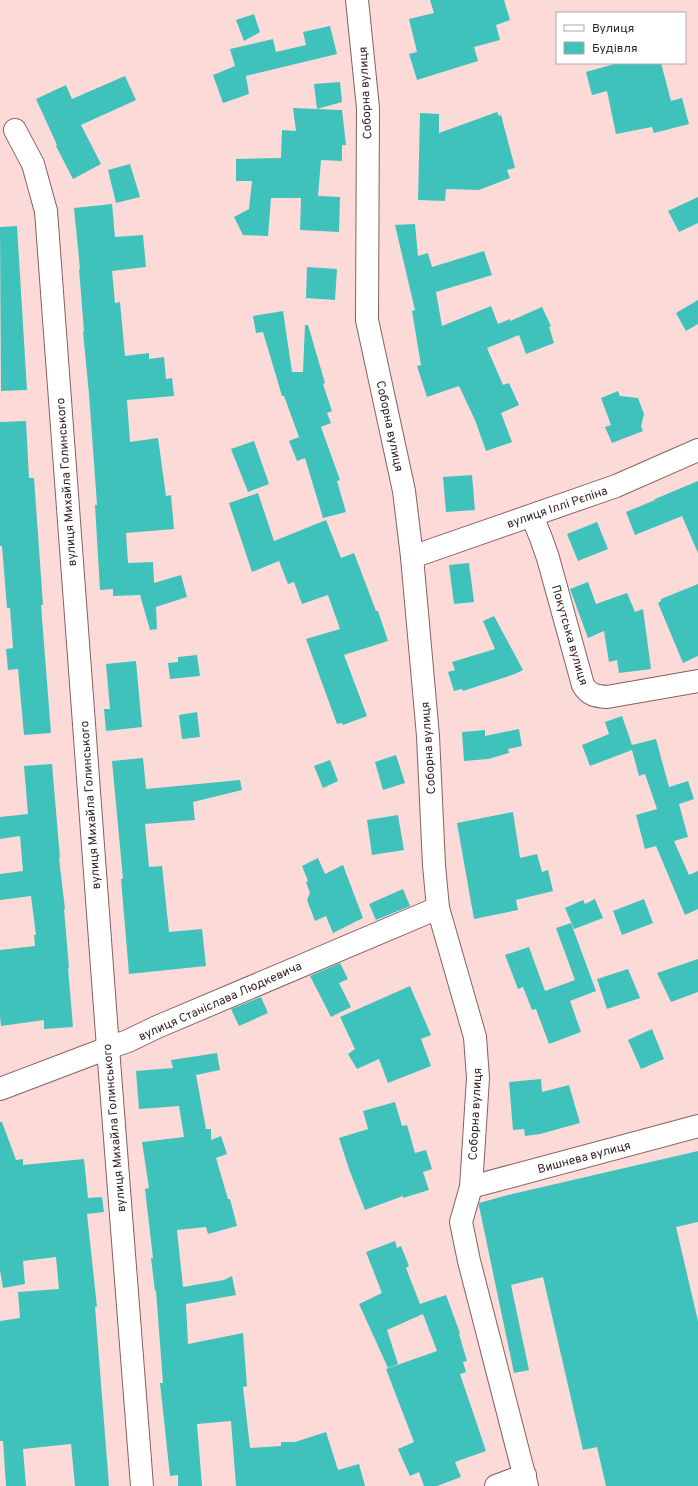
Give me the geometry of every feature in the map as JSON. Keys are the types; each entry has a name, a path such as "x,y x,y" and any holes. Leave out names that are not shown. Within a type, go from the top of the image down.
{"street":[{"name":"Соборна вулиця","path":"357,0 368,108 367,320 404,491 412,557 428,736 434,865 438,908 475,1037 478,1078 471,1187 462,1222 471,1268 526,1480"},
{"name":"вулиця Михайла Голинського","path":"15,130 33,164 46,211 142,1486"},
{"name":"вулиця Іллі Рєпіна","path":"412,557 616,486 698,450"},
{"name":"Покутська вулиця","path":"532,516 548,558 583,685 588,692 596,696 607,697 698,681"},
{"name":"вулиця Станіслава Людкевича","path":"0,1089 128,1041 157,1027 438,908"},
{"name":"Вишнева вулиця","path":"471,1187 698,1126"},
{"path":"496,1486 526,1480"}],"building":[{"path":"430,0 504,0 510,20 496,25 500,40 474,47 478,61 417,80 409,54 417,52 409,19 434,13"},
{"path":"254,14 260,32 244,41 236,20"},
{"path":"330,26 337,54 246,76 249,94 223,103 213,75 235,66 230,49 273,39 276,52 306,45 303,32"},
{"path":"614,64 661,64 671,101 682,98 689,124 654,133 652,127 616,134 607,91 592,95 586,72"},
{"path":"125,76 136,100 81,125 101,164 73,179 56,146 57,145 36,99 66,85 72,99"},
{"path":"340,82 342,102 317,109 314,84"},
{"path":"293,108 342,110 346,145 342,145 342,161 321,160 318,196 340,197 339,232 300,230 301,198 271,198 268,236 243,235 234,217 249,209 252,181 236,181 236,159 281,158 282,130 296,131"},
{"path":"497,112 499,116 501,115 515,168 507,170 510,178 479,190 446,189 445,201 418,200 420,113 439,114 439,133"},
{"path":"130,164 140,197 116,203 108,170"},
{"path":"698,197 698,223 679,232 668,211"},
{"path":"112,204 115,237 143,235 146,267 112,271 115,303 120,302 125,356 149,353 149,359 164,357 166,379 172,378 174,396 127,400 130,442 158,438 166,496 171,495 174,529 126,533 128,563 153,562 154,583 181,575 187,597 156,607 157,629 150,630 140,595 113,596 113,589 100,590 95,505 97,505 83,332 80,269 74,208"},
{"path":"415,224 418,256 428,253 432,267 484,251 492,275 436,292 442,326 491,306 498,324 510,319 510,321 542,307 551,326 549,327 554,343 526,354 519,335 487,348 503,385 509,383 519,405 501,413 512,442 486,451 475,420 459,386 427,397 417,366 421,365 412,311 415,310 395,225"},
{"path":"17,226 27,390 1,391 0,227"},
{"path":"307,267 337,269 335,300 306,298"},
{"path":"698,300 698,324 686,331 676,313"},
{"path":"283,311 292,372 303,372 305,325 308,325 325,383 323,384 332,411 327,413 331,423 321,427 340,480 337,481 346,512 323,518 305,458 297,461 289,441 299,437 284,396 282,396 263,332 256,333 253,316"},
{"path":"618,391 620,396 638,398 644,414 641,426 643,431 612,443 605,427 611,425 601,398"},
{"path":"26,421 29,478 34,478 43,605 41,605 51,733 24,735 18,669 8,670 6,649 13,648 10,608 7,608 2,546 0,546 0,422"},
{"path":"254,441 269,484 248,492 231,449"},
{"path":"472,475 475,510 446,512 443,477"},
{"path":"698,481 698,553 682,516 635,535 626,512"},
{"path":"258,493 274,541 326,520 341,558 354,553 376,611 378,611 388,641 344,655 367,716 343,725 342,723 337,724 306,639 340,629 328,595 302,604 294,582 288,584 279,561 252,572 229,503"},
{"path":"597,522 608,549 578,561 567,534"},
{"path":"469,563 474,602 454,604 449,565"},
{"path":"588,582 596,604 627,593 635,612 643,609 651,669 619,673 617,660 609,662 604,631 588,638 570,589"},
{"path":"698,584 698,656 683,663 658,603 661,599"},
{"path":"494,616 523,670 463,691 462,689 454,691 448,672 455,670 452,662 495,649 483,621"},
{"path":"197,655 200,676 170,679 168,663 178,662 178,657"},
{"path":"136,661 142,727 106,731 104,709 110,709 106,664"},
{"path":"197,712 200,737 182,739 179,715"},
{"path":"622,716 632,745 656,739 669,787 688,781 694,799 679,804 688,837 674,841 689,875 698,871 698,909 685,915 656,846 645,849 636,815 657,809 645,774 639,776 632,750 590,766 582,745 609,734 605,722"},
{"path":"519,729 522,746 508,749 509,753 488,759 464,761 462,732 485,730 485,736"},
{"path":"396,755 405,783 383,790 375,762"},
{"path":"143,758 146,789 240,780 242,790 193,802 195,820 145,824 149,867 162,866 169,932 202,929 206,966 129,974 121,879 123,879 112,761"},
{"path":"330,760 338,781 323,788 314,766"},
{"path":"52,764 59,858 65,909 73,1027 44,1029 44,1020 1,1026 0,950 35,946 34,935 36,935 31,896 0,900 0,874 23,871 20,836 0,839 0,817 28,814 24,766"},
{"path":"513,812 520,858 537,854 542,872 548,870 553,891 516,900 518,910 474,919 457,823"},
{"path":"398,815 404,850 372,855 367,820"},
{"path":"318,858 325,874 343,865 363,918 333,933 326,916 315,921 307,900 310,893 306,882 308,881 302,866"},
{"path":"403,889 410,906 376,920 369,904"},
{"path":"595,899 603,918 574,929 565,908 583,900 585,904"},
{"path":"644,899 653,923 622,935 613,911"},
{"path":"571,923 596,991 570,1001 581,1032 549,1044 536,1009 532,1010 523,987 518,989 505,955 529,947 545,991 575,980 556,928"},
{"path":"698,959 698,992 671,1002 657,973"},
{"path":"340,963 348,979 339,983 351,1007 331,1017 310,976"},
{"path":"628,969 640,998 607,1009 597,979"},
{"path":"410,986 431,1035 421,1039 431,1066 388,1083 379,1059 357,1069 348,1054 355,1049 340,1017"},
{"path":"261,997 268,1013 239,1026 231,1009"},
{"path":"652,1029 664,1059 641,1069 628,1040"},
{"path":"217,1053 220,1070 196,1075 206,1129 211,1129 211,1140 221,1136 227,1154 216,1158 228,1199 230,1199 237,1226 208,1234 206,1227 177,1230 183,1287 224,1280 232,1276 236,1295 186,1304 188,1344 243,1333 247,1386 243,1387 250,1448 281,1446 281,1442 295,1442 326,1432 338,1470 359,1464 365,1486 236,1486 231,1421 197,1424 202,1486 178,1486 178,1475 170,1476 160,1383 163,1383 156,1291 151,1258 153,1258 145,1189 149,1188 142,1142 184,1137 179,1106 139,1109 136,1071 173,1068 171,1060"},
{"path":"541,1079 542,1092 569,1085 580,1123 540,1134 525,1136 524,1129 513,1130 509,1082"},
{"path":"395,1102 402,1126 407,1125 415,1153 426,1150 432,1169 423,1172 429,1190 403,1198 403,1196 365,1210 339,1138 368,1129 363,1111"},
{"path":"0,1122 2,1122 16,1160 23,1159 23,1165 84,1159 88,1198 102,1197 104,1212 87,1214 97,1307 95,1307 109,1486 75,1486 71,1444 23,1449 26,1486 6,1486 3,1441 0,1441 0,1321 20,1318 18,1292 59,1289 56,1257 23,1261 25,1284 3,1288 0,1270"},
{"path":"698,1151 698,1222 676,1227 698,1321 698,1486 606,1486 597,1447 583,1450 543,1277 511,1285 529,1370 514,1373 479,1203"},
{"path":"395,1241 397,1248 401,1246 409,1266 406,1268 420,1304 446,1295 460,1333 459,1334 467,1361 463,1362 466,1372 460,1374 486,1451 455,1462 461,1477 437,1486 424,1486 419,1472 410,1476 398,1449 414,1442 386,1369 437,1351 423,1314 387,1330 398,1364 388,1368 359,1304 382,1293 366,1252"}]}
